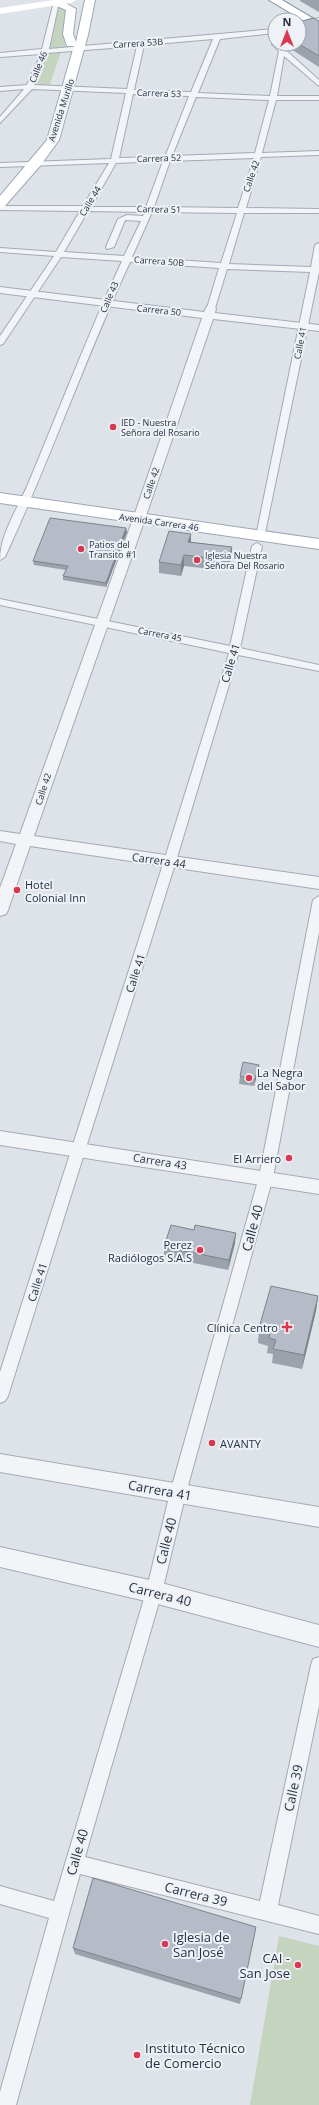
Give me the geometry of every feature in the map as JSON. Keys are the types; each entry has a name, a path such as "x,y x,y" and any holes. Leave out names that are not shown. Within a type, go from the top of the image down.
{"highway":[{"path":"274,0 313,22"},
{"path":"287,0 313,22"}],"main road":[{"path":"0,6 33,0"},
{"path":"0,11 71,0"},
{"name":"Avenida Murillo","path":"0,204 31,164 64,89 84,0"},
{"name":"Avenida Murillo","path":"75,42 90,0"},
{"path":"56,2 71,9 68,34 75,42"},
{"name":"Avenida Murillo","path":"0,192 31,164"},
{"name":"Avenida Carrera 46","path":"0,498 22,508"},
{"name":"Avenida Carrera 46","path":"0,511 22,508 259,541 319,544"},
{"name":"Avenida Carrera 46","path":"259,541 319,555"}],"street":[{"name":"Calle 46","path":"0,121 30,87 46,51 56,2"},
{"name":"Carrera 53B","path":"0,55 46,51 75,42 141,43 267,32"},
{"path":"264,33 267,36"},
{"name":"Calle 43","path":"0,557 126,259 146,219 167,158 217,37"},
{"name":"Calle 44","path":"0,342 59,254 84,209 115,160 141,43"},
{"name":"Calle 42","path":"0,910 137,524 225,266 240,210 258,156 273,98 282,52"},
{"path":"283,52 319,84"},
{"name":"Carrera 53","path":"0,89 30,87 273,98 319,98"},
{"name":"Carrera 52","path":"0,165 319,153"},
{"name":"Carrera 51","path":"0,208 319,211"},
{"path":"110,247 122,219 127,217 146,219"},
{"name":"Calle 41","path":"0,1396 170,861 210,727 235,650 304,322 317,269 319,245"},
{"name":"Carrera 50B","path":"0,250 225,266 317,269"},
{"name":"Carrera 50","path":"0,284 35,291 108,301 304,322 319,320"},
{"name":"Carrera 50","path":"0,290 35,291"},
{"name":"Carrera 50","path":"304,322 319,328"},
{"name":"Carrera 45","path":"0,602 319,668"},
{"name":"Carrera 44","path":"0,836 319,883"},
{"name":"Calle 40","path":"6,2105 74,1863 154,1592 178,1493 266,1177 319,900"},
{"name":"Carrera 43","path":"0,1138 266,1177 319,1187"},
{"name":"Carrera 41","path":"0,1463 319,1517"},
{"name":"Carrera 40","path":"0,1557 154,1592 319,1636"},
{"name":"Calle 39","path":"266,1912 319,1665"},
{"name":"Carrera 39","path":"74,1863 319,1925"},
{"path":"0,1895 60,1912"}],"green space":[{"path":"57,4 68,9 63,37 65,48 50,48"},
{"path":"48,52 61,52 49,87 35,86"},
{"path":"279,1936 319,1946 319,2105 250,2105"}],"building":[{"path":"313,18 319,21 319,56 307,49 307,20"},
{"name":"Patios del Transito #1","path":"50,518 126,528 106,583 63,576 68,566 33,561"},
{"path":"169,531 191,534 188,542 232,547 228,560 184,555 181,565 159,562"},
{"path":"243,1062 259,1065 255,1079 240,1076"},
{"path":"171,1225 194,1230 195,1225 236,1233 229,1260 164,1247"},
{"name":"Clínica Centro","path":"271,1286 318,1296 304,1355 273,1349 276,1340 269,1338 270,1332 259,1328"},
{"name":"Iglesia de San José","path":"93,1878 256,1927 241,1999 73,1948"}],"place":[{"name":"IED - Nuestra Señora del Rosario","path":"113,427"},
{"name":"Patios del Transito #1","path":"81,549"},
{"name":"Iglesia Nuestra Señora Del Rosario","path":"197,560"},
{"name":"Hotel Colonial Inn","path":"17,890"},
{"name":"La Negra del Sabor","path":"249,1078"},
{"name":"El Arriero","path":"289,1158"},
{"name":"Perez Radiólogos S.A.S","path":"200,1250"},
{"name":"Clínica Centro","path":"287,1327"},
{"name":"AVANTY","path":"212,1443"},
{"name":"Iglesia de San José","path":"165,1944"},
{"name":"CAI - San Jose","path":"298,1965"},
{"name":"Instituto Técnico de Comercio","path":"137,2055"}]}
